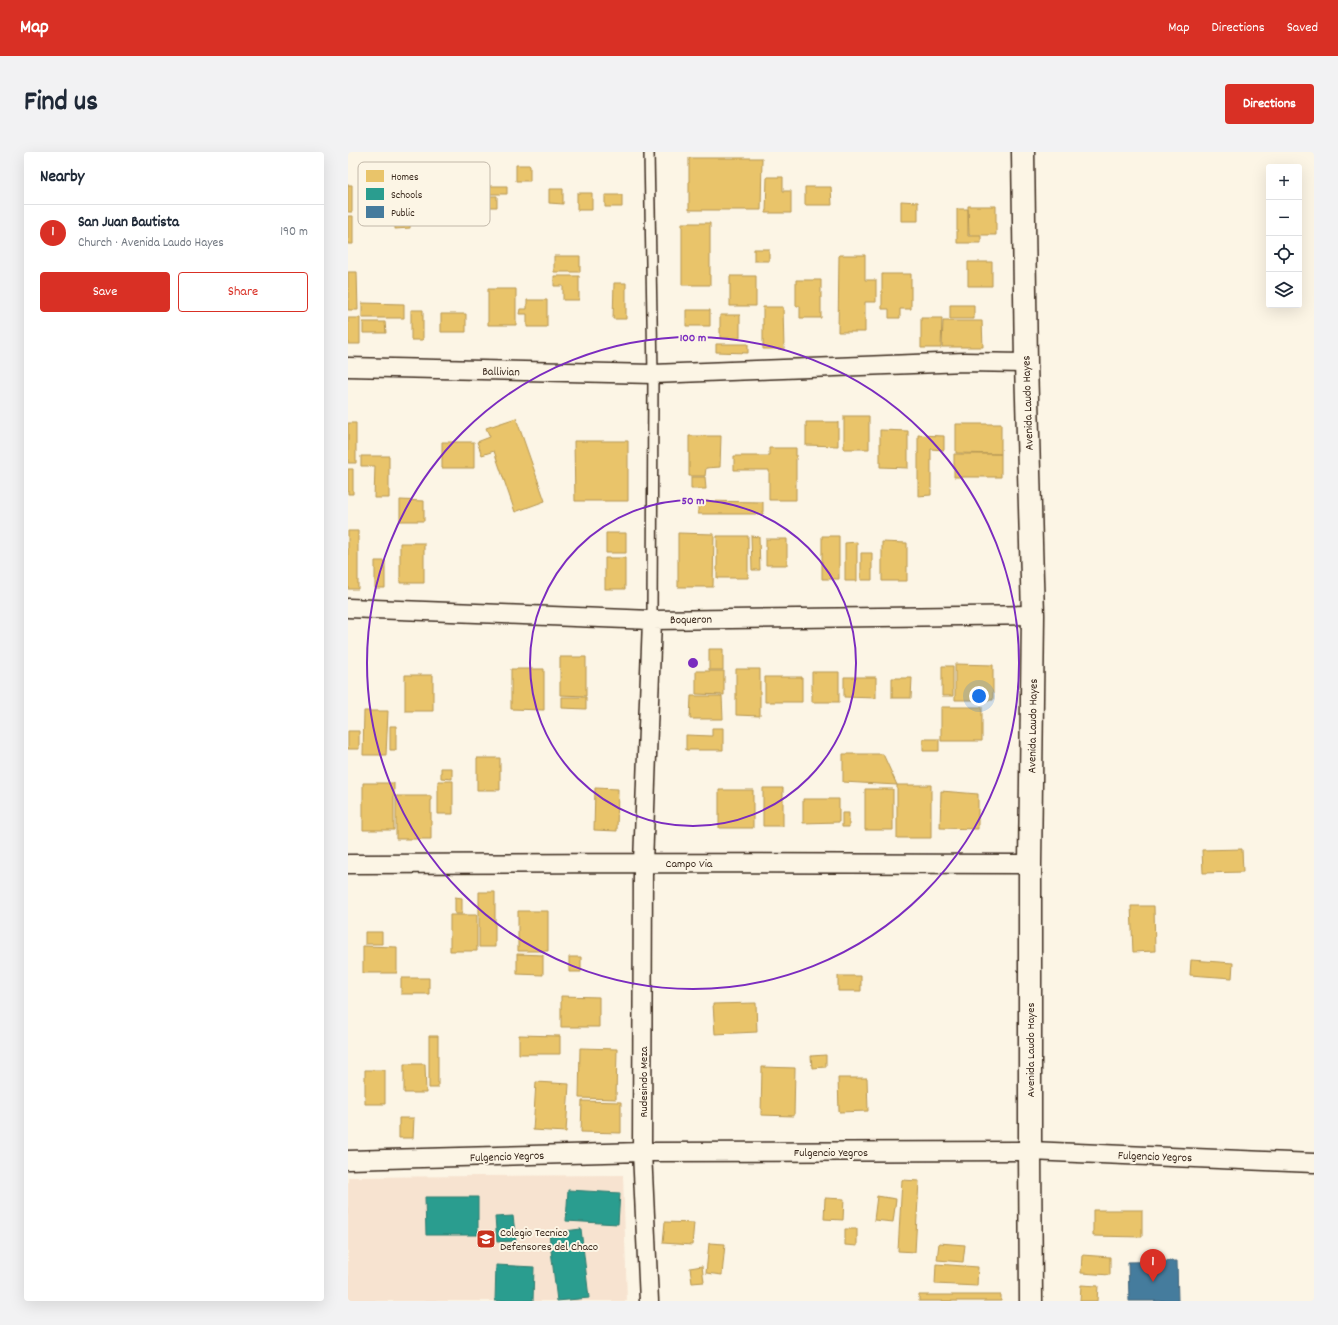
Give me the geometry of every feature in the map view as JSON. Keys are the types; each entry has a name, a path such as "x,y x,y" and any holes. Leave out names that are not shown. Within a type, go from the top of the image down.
{"street":[{"name":"Avenida Laudo Hayes","path":"1023,152 1026,363 1034,615 1030,864 1036,1151 1031,1301"},
{"name":"Ballivian","path":"348,368 653,374 965,362 1026,363"},
{"name":"Boqueron","path":"348,608 652,620 1034,615"},
{"name":"Rudesindo Meza","path":"649,1301 642,1152 643,863 652,620"},
{"name":"Campo Via","path":"348,864 1030,864"},
{"name":"Fulgencio Yegros","path":"348,1160 642,1152 1036,1151 1314,1162"},
{"path":"1036,1151 1043,1301"}],"lane":[{"path":"649,152 653,374 652,620"}],"shaded area":[{"name":"Colegio Tecnico Defensores del Chaco","path":"623,1175 627,1301 348,1301 348,1177"}],"building: Homes":[{"path":"689,158 762,158 761,210 689,210"},
{"path":"516,165 530,165 530,181 516,181"},
{"path":"767,177 783,177 783,191 791,191 791,213 766,213"},
{"path":"348,185 352,185 352,212 348,212"},
{"path":"490,186 507,186 507,194 490,194"},
{"path":"805,187 831,187 832,205 805,205"},
{"path":"549,189 563,189 563,204 549,203"},
{"path":"577,193 592,193 592,210 577,210"},
{"path":"605,195 622,195 622,207 605,207"},
{"path":"490,196 497,196 497,207 490,207"},
{"path":"901,201 918,202 918,221 901,221"},
{"path":"968,206 996,206 996,235 969,235"},
{"path":"957,209 968,209 968,236 981,236 981,243 957,243"},
{"path":"348,216 353,216 353,244 348,244"},
{"path":"682,223 710,223 710,285 682,285"},
{"path":"395,226 410,226 410,228 395,229"},
{"path":"754,249 769,249 769,261 754,261"},
{"path":"839,255 865,255 865,280 876,280 876,302 865,302 865,332 838,332"},
{"path":"554,256 580,256 580,272 554,272"},
{"path":"968,262 992,262 992,286 968,286"},
{"path":"348,272 357,272 358,310 348,310"},
{"path":"882,274 911,274 911,309 900,309 900,318 889,318 889,309 882,309"},
{"path":"554,276 579,276 579,300 563,300 563,286 554,286"},
{"path":"730,276 756,276 756,306 730,306"},
{"path":"796,280 821,280 821,318 800,318 800,306 796,306"},
{"path":"614,283 626,283 626,319 613,319"},
{"path":"488,289 516,289 516,325 488,325"},
{"path":"527,300 547,300 547,327 527,327 527,314 519,314 520,309 527,309"},
{"path":"362,303 404,304 404,318 362,318"},
{"path":"950,305 974,305 974,319 950,319"},
{"path":"763,307 783,307 784,349 763,349"},
{"path":"411,310 423,310 423,340 411,340"},
{"path":"686,310 710,310 710,326 686,326"},
{"path":"441,314 466,314 466,332 441,332"},
{"path":"720,315 740,315 740,338 720,338"},
{"path":"348,318 360,318 360,344 348,344"},
{"path":"921,318 942,318 941,348 921,348"},
{"path":"943,321 982,321 983,347 942,347"},
{"path":"363,322 385,322 386,333 363,333"},
{"path":"716,344 748,344 748,353 716,352"},
{"path":"844,416 869,416 869,449 844,449"},
{"path":"516,418 545,501 515,512 494,451 482,455 477,442 490,437 486,428"},
{"path":"806,422 838,422 838,446 806,445"},
{"path":"348,423 356,423 356,463 348,463"},
{"path":"956,424 1001,424 1001,454 956,453"},
{"path":"880,430 908,431 908,468 880,467"},
{"path":"918,435 944,436 944,450 931,449 931,495 918,496"},
{"path":"689,436 721,436 720,467 706,468 705,476 689,476"},
{"path":"574,441 628,441 628,501 575,501"},
{"path":"442,442 474,442 474,468 442,468"},
{"path":"769,448 796,448 796,500 769,500 769,470 734,470 734,456 769,456"},
{"path":"954,454 1001,454 1001,477 954,477"},
{"path":"361,456 389,456 389,498 374,498 375,466 361,466"},
{"path":"348,469 353,469 353,494 348,494"},
{"path":"691,477 705,477 706,489 691,489"},
{"path":"400,500 424,501 424,521 400,521"},
{"path":"698,501 763,502 763,514 698,514"},
{"path":"348,531 358,531 358,589 348,589"},
{"path":"606,533 626,533 626,553 606,553"},
{"path":"678,533 714,534 713,587 678,587"},
{"path":"717,536 748,536 748,578 717,578"},
{"path":"751,536 759,537 760,570 752,570"},
{"path":"822,536 839,536 839,579 822,579"},
{"path":"766,539 787,539 787,565 766,565"},
{"path":"857,542 857,581 845,581 845,543"},
{"path":"882,542 907,543 907,581 882,581"},
{"path":"400,543 424,543 424,583 400,583"},
{"path":"861,553 872,553 872,580 861,580"},
{"path":"605,558 625,558 625,589 605,589"},
{"path":"375,561 385,561 385,588 375,588"},
{"path":"709,649 723,649 723,670 709,670"},
{"path":"560,657 586,657 586,696 560,695"},
{"path":"955,664 993,665 993,700 955,700"},
{"path":"942,666 953,666 953,696 942,696"},
{"path":"511,669 544,669 544,710 511,709"},
{"path":"736,669 760,669 760,716 736,715"},
{"path":"696,671 724,671 724,695 696,694"},
{"path":"812,672 839,672 839,702 812,702"},
{"path":"405,675 433,675 433,711 405,711"},
{"path":"765,677 802,677 802,702 765,702"},
{"path":"844,677 876,677 876,698 844,697"},
{"path":"892,678 912,678 911,698 892,698"},
{"path":"691,696 722,696 723,719 690,719"},
{"path":"562,697 586,697 586,709 562,708"},
{"path":"941,707 982,707 982,741 941,741"},
{"path":"364,711 388,711 386,755 363,755"},
{"path":"390,726 396,726 396,750 390,750"},
{"path":"712,728 723,728 723,750 686,750 686,735 712,736"},
{"path":"348,731 359,731 359,749 348,749"},
{"path":"923,739 939,739 939,751 923,751"},
{"path":"843,754 883,754 897,785 843,782"},
{"path":"477,758 500,758 500,790 477,790"},
{"path":"441,768 452,768 452,779 441,778"},
{"path":"438,781 453,781 453,814 438,814"},
{"path":"363,783 394,783 394,830 363,830"},
{"path":"897,785 931,785 931,838 897,838"},
{"path":"595,788 618,789 617,831 594,830"},
{"path":"763,788 783,788 783,826 763,826"},
{"path":"865,789 893,789 893,830 865,830"},
{"path":"719,790 753,790 753,828 719,828"},
{"path":"941,791 978,794 978,829 940,828"},
{"path":"396,796 431,796 431,839 396,839"},
{"path":"803,799 839,799 839,822 803,823"},
{"path":"842,813 849,813 849,827 842,827"},
{"path":"1242,849 1243,872 1203,873 1202,850"},
{"path":"479,892 495,892 495,947 479,947"},
{"path":"455,897 462,898 462,914 455,914"},
{"path":"1131,906 1154,906 1155,951 1133,952"},
{"path":"518,911 548,911 548,951 518,951"},
{"path":"450,915 477,915 477,951 450,951"},
{"path":"365,932 382,932 382,944 365,944"},
{"path":"363,946 397,947 397,973 363,973"},
{"path":"517,954 543,955 543,975 517,974"},
{"path":"569,957 581,957 581,972 569,972"},
{"path":"1191,960 1233,963 1232,978 1190,975"},
{"path":"838,976 861,976 861,991 838,991"},
{"path":"401,978 429,978 429,994 401,994"},
{"path":"561,996 599,997 599,1027 561,1027"},
{"path":"756,1003 757,1032 715,1034 713,1004"},
{"path":"519,1035 560,1036 560,1054 519,1054"},
{"path":"429,1036 438,1036 438,1088 429,1088"},
{"path":"580,1048 617,1049 616,1099 579,1098"},
{"path":"826,1055 826,1067 812,1068 811,1056"},
{"path":"404,1064 425,1064 426,1093 404,1093"},
{"path":"762,1067 795,1068 794,1116 761,1115"},
{"path":"365,1070 385,1070 385,1104 365,1104"},
{"path":"838,1078 867,1078 868,1111 839,1112"},
{"path":"536,1082 569,1084 566,1132 533,1130"},
{"path":"582,1101 621,1102 621,1133 581,1132"},
{"path":"399,1118 414,1118 413,1138 399,1138"},
{"path":"902,1180 919,1181 915,1252 898,1251"},
{"path":"877,1196 896,1199 893,1222 874,1220"},
{"path":"825,1198 844,1199 843,1220 824,1219"},
{"path":"1093,1210 1142,1210 1142,1237 1093,1236"},
{"path":"665,1222 694,1223 692,1245 663,1243"},
{"path":"845,1229 857,1229 857,1246 845,1245"},
{"path":"709,1243 725,1244 722,1275 706,1273"},
{"path":"939,1243 965,1245 963,1262 937,1260"},
{"path":"1082,1255 1110,1257 1110,1275 1081,1273"},
{"path":"936,1264 978,1267 977,1286 935,1284"},
{"path":"702,1266 704,1282 692,1283 690,1268"},
{"path":"1081,1285 1098,1286 1097,1301 1080,1301"},
{"path":"919,1295 1001,1295 1001,1301 919,1301"}],"building: Schools":[{"path":"568,1190 620,1193 618,1224 566,1221"},
{"path":"425,1197 478,1197 478,1235 426,1235"},
{"path":"513,1216 516,1241 497,1242 495,1217"},
{"path":"581,1229 589,1298 557,1301 549,1233"},
{"path":"496,1265 534,1267 533,1301 495,1301"}],"building: Public":[{"path":"1177,1261 1178,1301 1129,1301 1128,1262"}],"place":[{"name":"Colegio Tecnico Defensores del Chaco","path":"486,1239"},
{"name":"San Juan Bautista","path":"1153,1282"}]}
